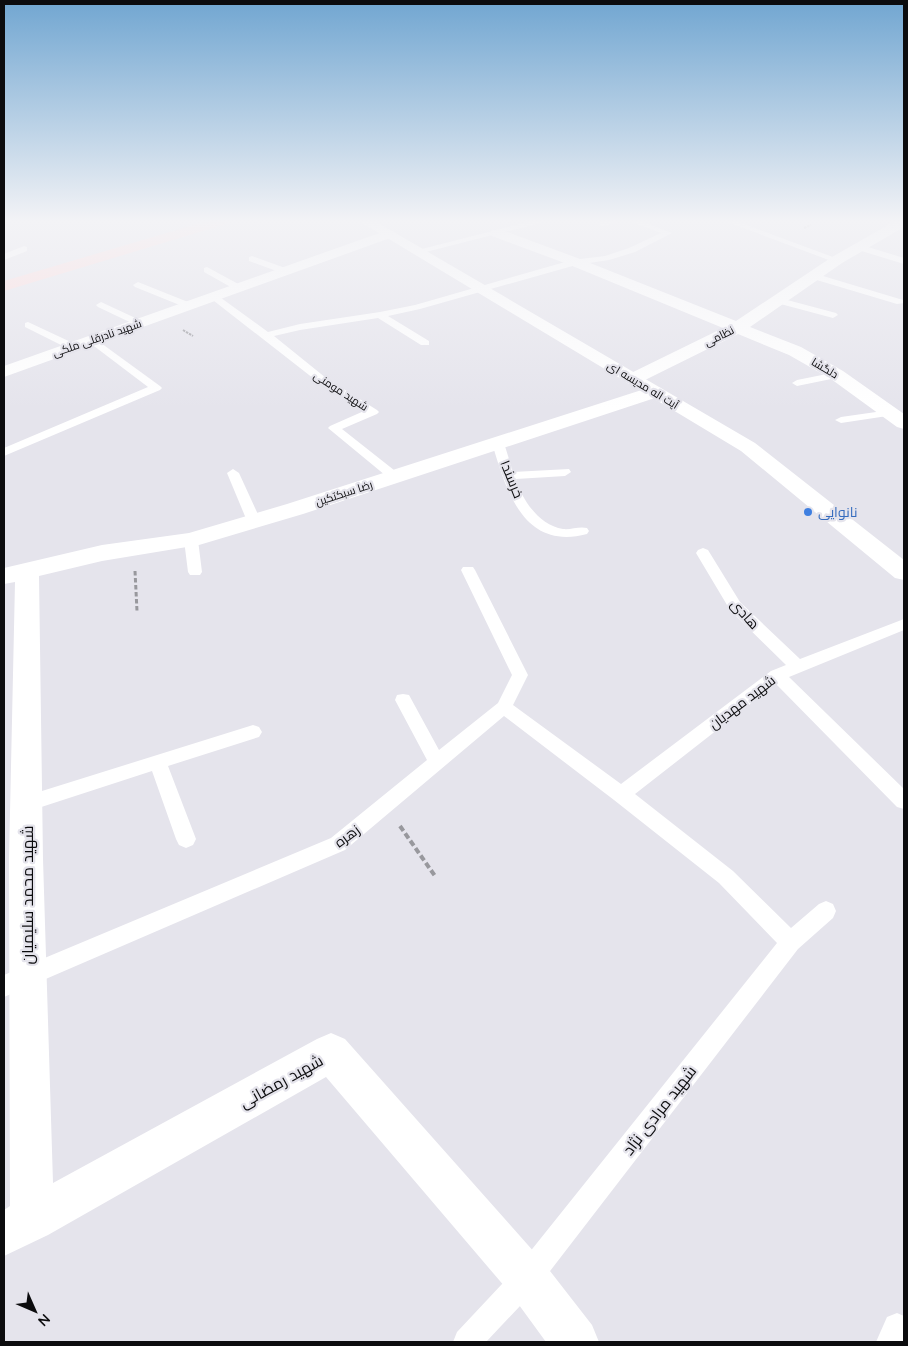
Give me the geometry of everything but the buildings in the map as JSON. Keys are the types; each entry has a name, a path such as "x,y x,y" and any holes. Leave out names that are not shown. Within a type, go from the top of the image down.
{"street":[{"name":"شهید نادرقلی ملکی","path":"4,372 71,346 94,341 250,284"},
{"name":"آیت اله مدیسه ای","path":"473,284 748,447 904,572"},
{"name":"دلگشا","path":"630,284 794,350 837,375 897,418"},
{"name":"نظامی","path":"632,379 738,327 801,284"},
{"name":"رضا سبکتکین","path":"12,570 102,553 191,540 395,477 654,392"},
{"path":"872,546 904,549"},
{"name":"شهید محمد سلیمیان","path":"12,570 26,804 15,863 18,1226"},
{"name":"شهید رمضانی","path":"18,1226 331,1054 527,1278 575,1342"}],"lane":[{"path":"232,284 239,288"},
{"path":"266,335 334,320 380,315 417,308 500,284"},
{"path":"839,284 900,302"},
{"path":"138,285 190,306"},
{"name":"شهید مومنی","path":"214,297 266,335 322,380 373,412 334,428 395,477"},
{"path":"776,300 833,315"},
{"path":"101,305 141,324"},
{"path":"380,315 425,344"},
{"path":"28,325 71,346"},
{"path":"4,452 156,388 94,341"},
{"path":"797,383 837,375"},
{"path":"841,420 897,418"},
{"name":"خرسند۱","path":"498,443 512,488 525,509 538,524 562,534 582,531"},
{"path":"509,476 565,472"},
{"path":"233,473 254,521"},
{"path":"191,540 195,572"},
{"name":"هادی","path":"703,553 735,606 798,667"},
{"path":"468,570 520,675 504,707 621,794 726,877 791,942"},
{"name":"شهید مهدیان","path":"621,794 777,675 904,624"},
{"path":"777,675 904,802"},
{"path":"403,700 437,762"},
{"name":"زهره","path":"16,981 338,844 504,707"},
{"path":"26,804 253,732"},
{"path":"158,762 186,839"},
{"name":"شهید مرادی نژاد","path":"467,1342 527,1278 791,942 826,911"}],"path":[{"path":"133,548 137,611"},
{"path":"386,805 435,876"}],"place":[{"name":"نانوایی","path":"808,512"}]}
